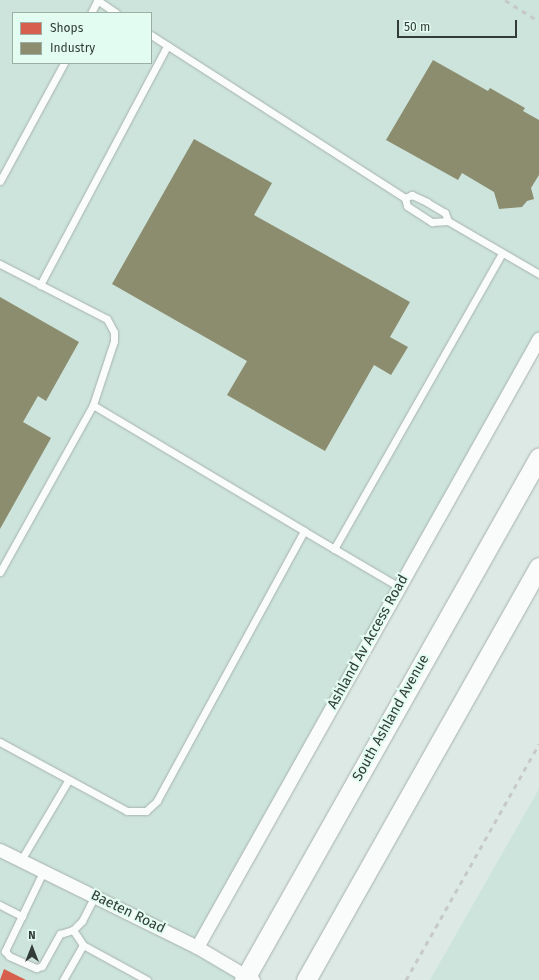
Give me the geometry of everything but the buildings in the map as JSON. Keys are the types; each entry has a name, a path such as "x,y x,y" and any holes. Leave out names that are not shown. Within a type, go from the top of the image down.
{"main road":[{"name":"South Ashland Avenue","path":"248,978 539,457"},
{"path":"306,980 539,568"}],"street":[{"name":"Ashland Av Access Road","path":"197,946 539,338"},
{"name":"Baeten Road","path":"0,850 197,946 248,978"}],"lane":[{"path":"91,12 97,0 115,12"},
{"path":"152,36 405,198 407,206 432,222 448,221 539,274"},
{"path":"40,285 167,46"},
{"path":"0,181 63,64"},
{"path":"405,198 412,195 427,202 445,213 448,221"},
{"path":"334,549 502,252"},
{"path":"0,264 107,319 114,332 113,352 93,405 0,572"},
{"path":"93,405 399,587"},
{"path":"0,742 126,811 146,811 157,800 304,531"},
{"path":"21,860 68,780"},
{"path":"43,872 22,916 2,950 9,956 36,968 42,966 60,934 73,930 82,921 95,896"},
{"path":"0,905 22,916"},
{"path":"73,930 83,945 147,980"},
{"path":"63,980 83,945"}],"shaded area":[{"path":"0,0 539,0 539,338 197,946 244,980 0,980"},
{"path":"539,789 539,980 430,980"}],"railway":[{"path":"505,0 539,21"},
{"path":"406,980 539,744"}]}
